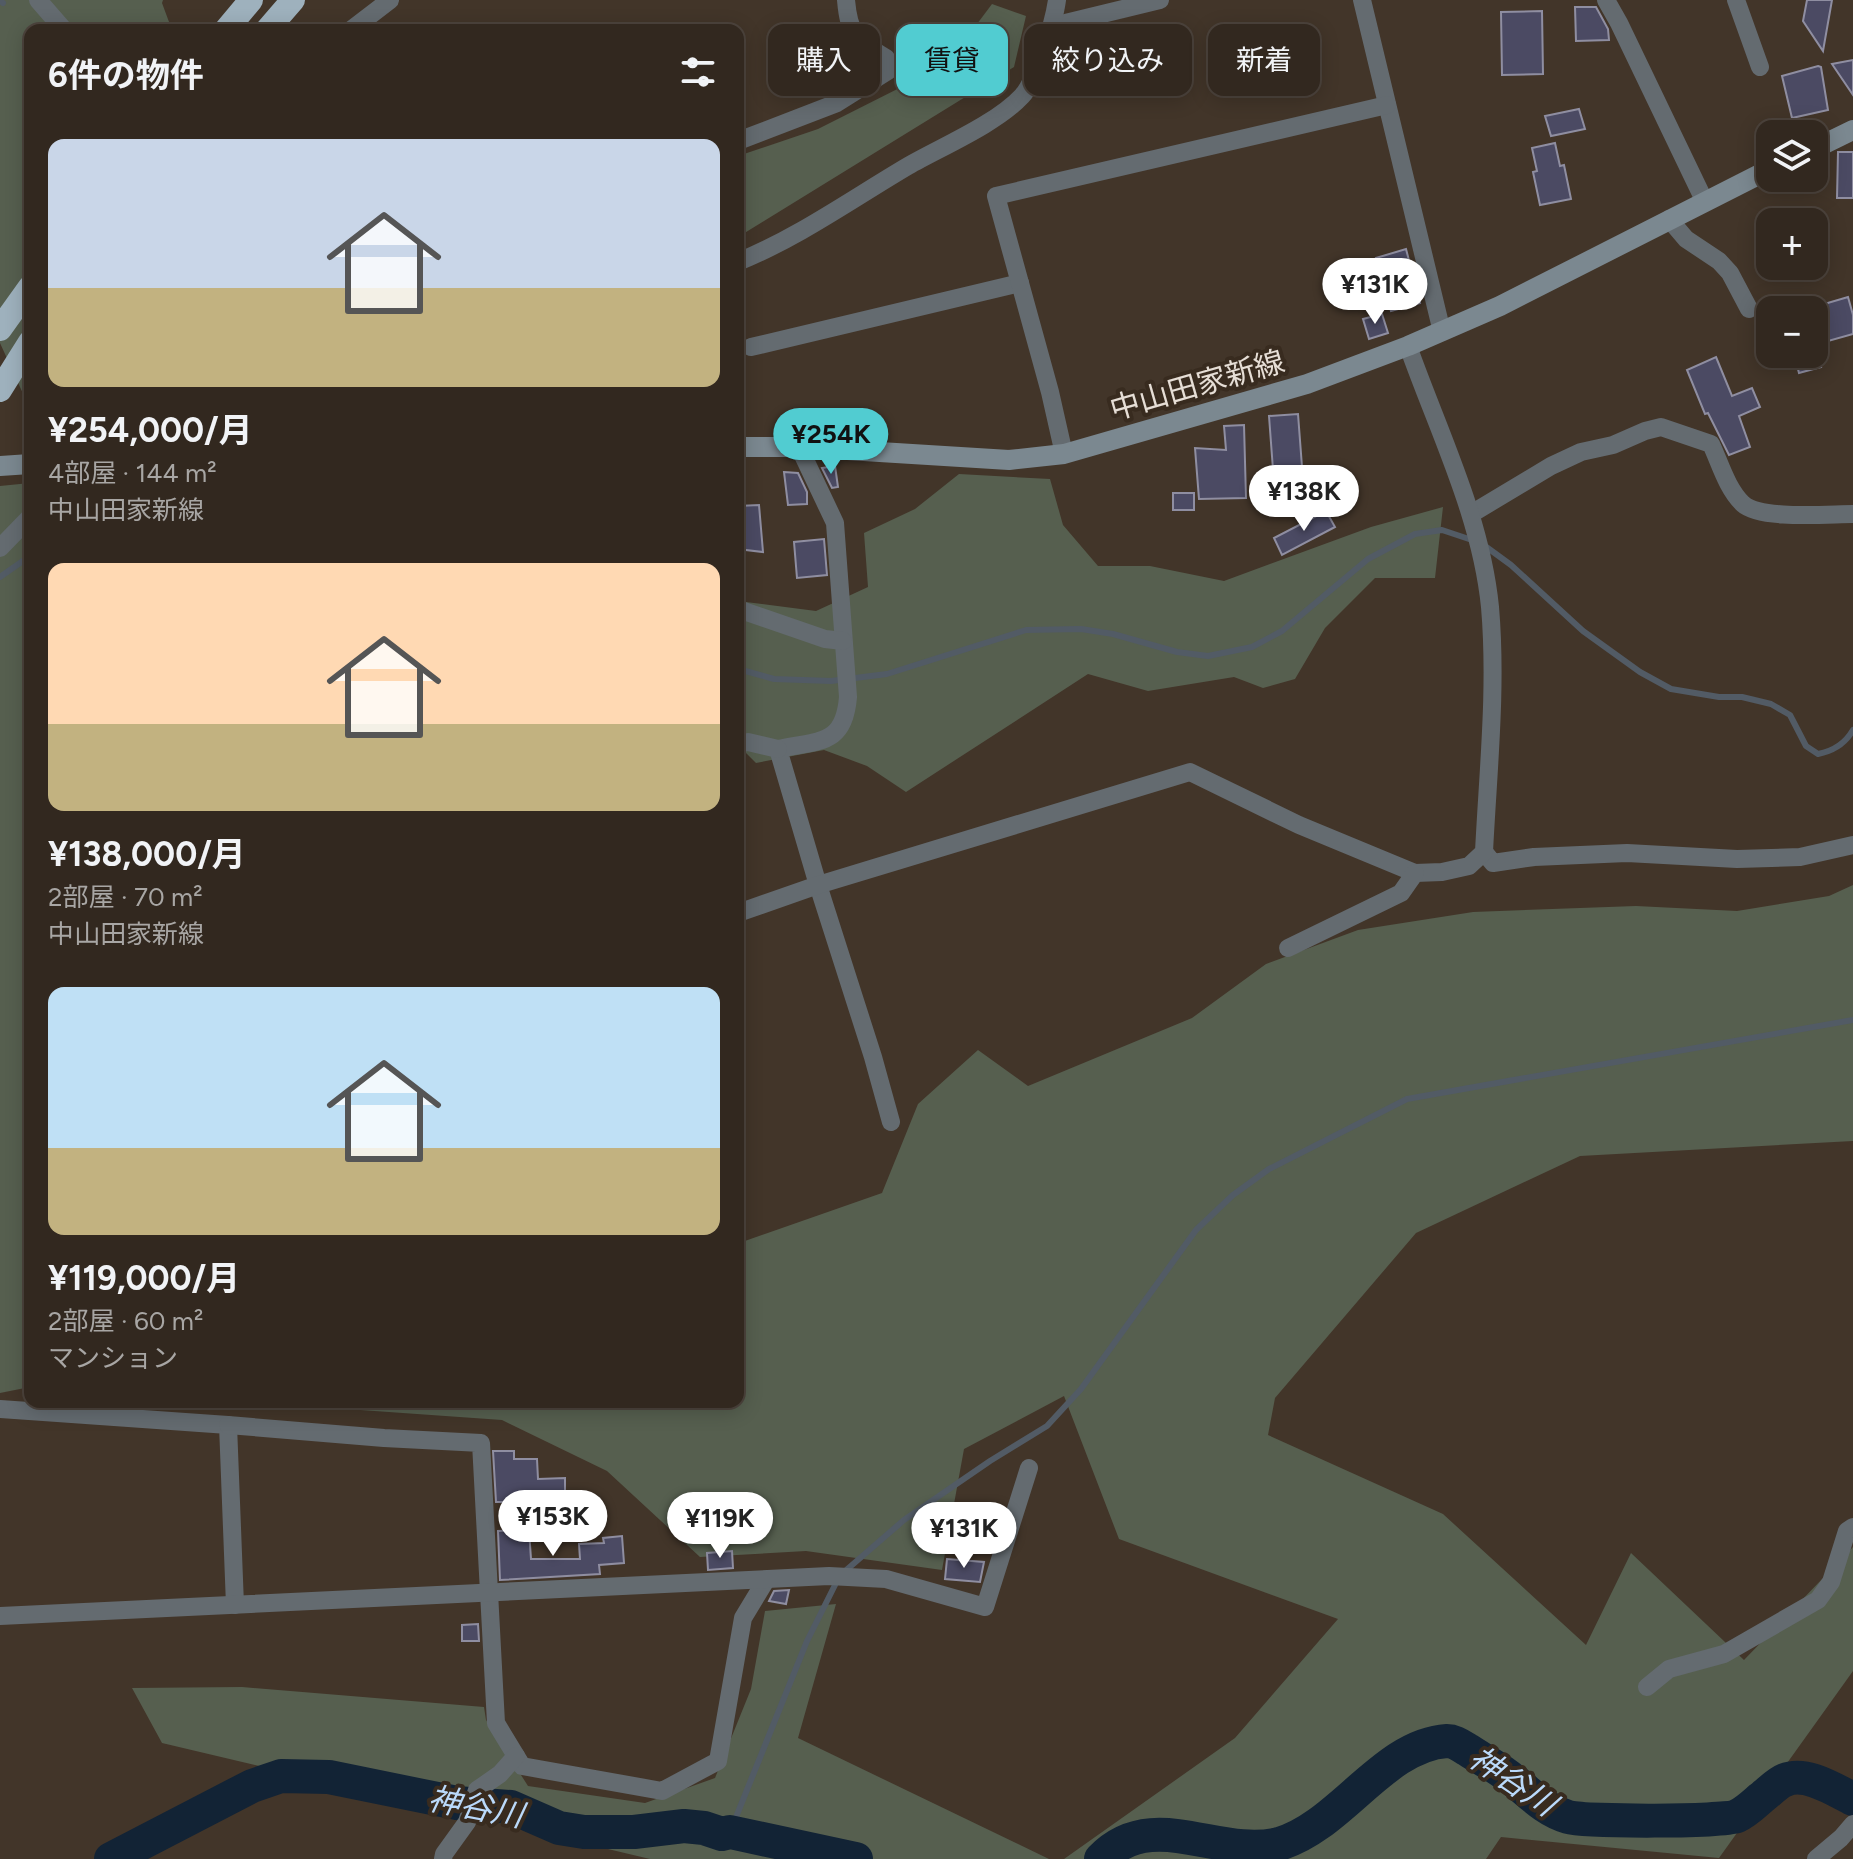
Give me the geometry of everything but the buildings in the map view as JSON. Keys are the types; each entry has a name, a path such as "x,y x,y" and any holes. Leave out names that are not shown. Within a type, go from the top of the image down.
{"highway":[{"path":"231,24 251,0"},
{"path":"272,24 293,0"},
{"path":"0,329 24,295"},
{"path":"0,390 24,352"}],"main road":[{"path":"1828,142 1853,130"},
{"name":"中山田家新線","path":"744,447 799,447 997,460 1064,454 1307,384 1408,346 1500,306 1756,176"},
{"path":"0,466 24,464"}],"street":[{"path":"38,0 59,24"},
{"path":"359,24 390,0"},
{"path":"744,139 837,103 888,71 886,58 865,45 848,26 846,0"},
{"path":"1053,24 1057,0"},
{"path":"1061,24 1160,0"},
{"path":"1362,0 1442,332"},
{"path":"1606,0 1704,200"},
{"path":"1736,0 1760,67"},
{"path":"744,259 816,223 1007,110 1024,95"},
{"path":"1064,454 996,196 1387,105"},
{"path":"1669,219 1686,239 1719,261 1730,273 1749,309"},
{"path":"751,347 1020,283"},
{"path":"1408,346 1471,514 1489,606 1491,644 1484,852 1493,863 1534,857 1627,853 1737,859 1800,857 1853,845"},
{"path":"1471,514 1551,466 1581,452 1613,445 1661,427 1711,444 1732,490 1745,506 1760,513 1853,514"},
{"path":"744,743 778,749 830,737 846,720 848,697 835,523 799,447"},
{"path":"0,548 24,523"},
{"path":"744,611 825,639 843,641"},
{"path":"778,749 891,1122"},
{"path":"744,911 818,885 1190,772 1299,825 1415,873 1442,872 1469,866 1484,852"},
{"path":"1288,948 1401,893 1415,873"},
{"path":"0,1409 481,1443 496,1723 522,1766 662,1791 718,1761 743,1618 766,1580"},
{"path":"228,1425 235,1605"},
{"path":"0,1616 829,1576 886,1579 985,1607 1029,1468"},
{"path":"1647,1687 1669,1669 1724,1654 1818,1600 1831,1582 1847,1531 1853,1527"},
{"path":"443,1859 467,1822 477,1790 500,1774 516,1756"},
{"path":"1816,1859 1853,1824"}],"green space":[{"path":"0,0 163,0 170,24 24,24 24,396 0,343"},
{"path":"992,4 1026,16 1014,67 1008,71 1008,24 977,24"},
{"path":"896,90 896,96 967,96 744,233 744,154 818,129"},
{"path":"959,474 1050,479 1063,525 1098,566 1150,566 1224,581 1371,527 1443,507 1435,578 1375,578 1325,628 1295,679 1263,688 1234,677 1148,691 1088,674 906,792 867,766 824,750 756,763 744,751 744,602 816,611 868,587 864,533 915,509"},
{"path":"24,484 24,1388 0,1393 0,486"},
{"path":"1853,885 1853,1141 1580,1156 1416,1233 1275,1398 1268,1435 1443,1514 1586,1645 1631,1553 1744,1660 1853,1547 1853,1671 1719,1858 1501,1837 1486,1859 1064,1859 1235,1738 1338,1619 1119,1539 1064,1396 964,1449 942,1570 806,1551 700,1557 607,1471 502,1420 332,1408 744,1408 744,1241 882,1193 918,1104 978,1050 1028,1086 1192,1018 1266,964 1358,930 1473,912 1636,906 1737,911 1829,896"},
{"path":"836,1604 798,1738 1049,1859 650,1859 162,1743 132,1688 242,1687 484,1707 486,1720 528,1786 645,1803 715,1778 751,1689 765,1611"}],"waterway":[{"path":"744,671 774,679 831,681 887,674 1026,630 1081,629 1113,634 1177,652 1208,656 1252,647 1282,631 1368,559 1415,534 1442,530 1475,541"},
{"path":"1485,546 1511,565 1583,631 1640,672 1671,689 1719,697 1742,697 1771,704 1790,715 1806,746 1818,754 1838,746 1853,730"},
{"path":"0,577 24,560"},
{"path":"844,1572 904,1520 1047,1426 1081,1389 1196,1230 1233,1195 1269,1169 1407,1099 1853,1020"},
{"path":"730,1832 807,1641 837,1581"},
{"name":"神谷川","path":"1101,1859 1121,1844 1142,1836 1186,1837 1256,1847 1279,1844 1301,1835 1322,1821 1402,1756 1424,1746 1447,1741 1458,1744 1491,1764 1542,1804 1568,1817 1580,1819 1727,1818 1737,1816 1779,1783 1793,1778 1820,1783 1853,1799"},
{"name":"神谷川","path":"111,1859 252,1786 281,1776 329,1777 457,1803 511,1807 559,1828 584,1832 634,1832 684,1826 722,1834 730,1832 856,1859"}]}
